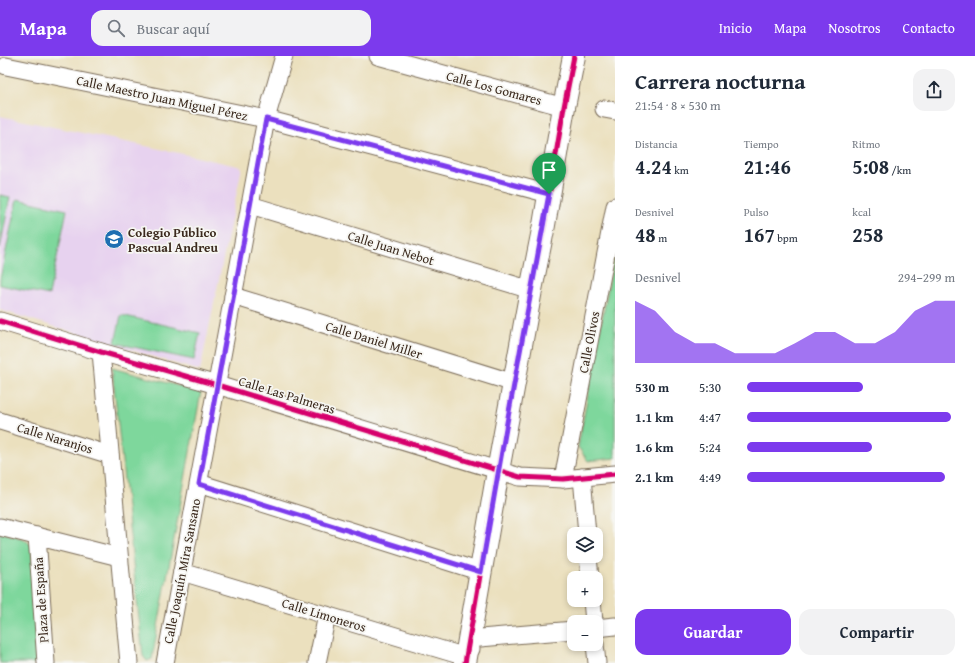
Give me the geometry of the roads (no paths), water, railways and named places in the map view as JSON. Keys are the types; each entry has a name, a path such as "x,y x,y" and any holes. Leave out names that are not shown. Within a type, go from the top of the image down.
{"street":[{"name":"Calle Joaquín Mira Sansano","path":"166,663 266,119 284,56"},
{"name":"Calle Los Gomares","path":"378,56 564,107"},
{"path":"567,632 468,655 498,471 574,56"},
{"name":"Calle Maestro Juan Miguel Pérez","path":"6,66 266,119 549,194"},
{"name":"Calle Juan Nebot","path":"250,205 531,290"},
{"name":"Calle Olivos","path":"563,479 615,206"},
{"name":"Calle Daniel Miller","path":"234,296 514,383"},
{"name":"Calle Las Palmeras","path":"0,321 520,477 563,479 615,474"},
{"path":"101,352 129,663"},
{"name":"Calle Naranjos","path":"0,421 110,456"},
{"path":"582,477 586,527"},
{"path":"199,484 481,572"},
{"path":"0,527 119,557"},
{"name":"Plaza de España","path":"37,536 46,663"},
{"name":"Calle Limoneros","path":"182,572 327,616 468,655"},
{"path":"318,663 327,616"},
{"path":"603,627 615,626"},
{"path":"596,651 597,663"}],"place":[{"name":"Colegio Público Pascual Andreu","path":"114,239"}]}
